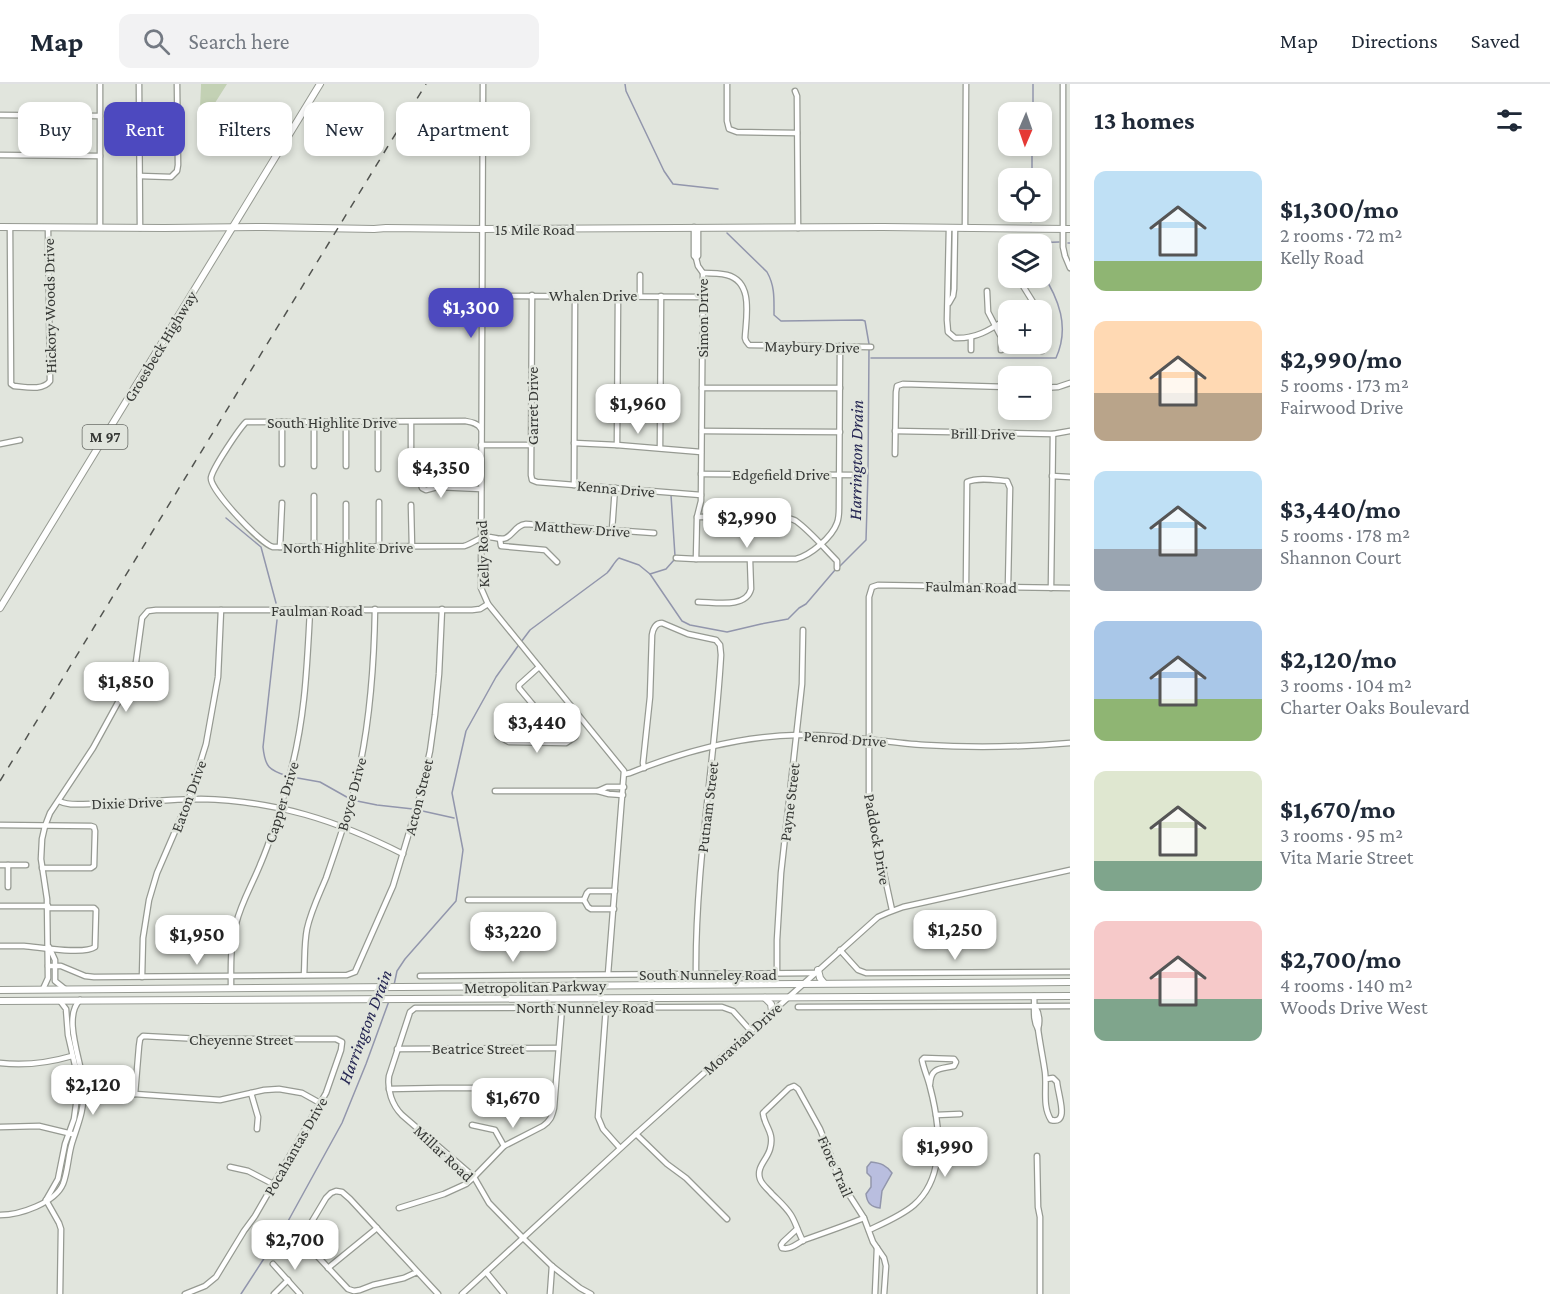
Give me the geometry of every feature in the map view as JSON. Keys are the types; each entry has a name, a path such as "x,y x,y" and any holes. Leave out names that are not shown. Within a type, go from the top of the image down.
{"main road":[{"name":"Groesbeck Highway","path":"0,608 320,84"},
{"name":"15 Mile Road","path":"0,227 1067,229"},
{"path":"816,971 825,984"},
{"name":"Metropolitan Parkway","path":"0,990 1070,982"},
{"path":"874,997 880,991 879,983"},
{"path":"710,998 710,989 716,984"},
{"path":"285,999 290,994 288,988"},
{"name":"Metropolitan Parkway","path":"0,1001 1070,996"},
{"path":"764,998 771,1005 772,1011"}],"street":[{"path":"100,84 100,227"},
{"path":"139,84 140,228"},
{"path":"140,176 171,177 177,171 177,84"},
{"name":"Kelly Road","path":"483,84 481,588 488,604 621,765 625,774"},
{"path":"727,84 729,129 737,132 797,133"},
{"path":"965,228 966,84"},
{"path":"1063,84 1067,229 1064,252 1070,268"},
{"path":"795,91 797,96 798,228"},
{"path":"0,115 100,116"},
{"path":"0,155 100,156"},
{"name":"Hickory Woods Drive","path":"10,227 11,384 44,388 50,381 48,228"},
{"name":"Simon Drive","path":"696,228 698,256 696,258 703,273 701,495 697,517 696,560"},
{"path":"952,228 954,289 953,296 947,305 947,328 950,335 959,338 971,337 998,324"},
{"name":"Maybury Drive","path":"703,273 729,275 742,284 746,296 745,338 747,344 871,347"},
{"path":"640,276 640,296"},
{"path":"987,291 988,312 998,332"},
{"name":"Garret Drive","path":"532,295 532,480"},
{"path":"617,445 618,295"},
{"name":"Whalen Drive","path":"482,296 703,297"},
{"path":"574,485 575,296"},
{"path":"660,448 662,296"},
{"path":"971,337 971,350"},
{"path":"676,558 696,560 796,559 808,555 831,533 837,522 840,474 840,346"},
{"path":"895,454 897,386 903,384 998,387"},
{"path":"1052,386 1068,384 1070,392"},
{"path":"702,388 840,388"},
{"name":"South Highlite Drive","path":"211,477 226,449 246,422 465,421 476,424 482,429"},
{"path":"282,422 282,464"},
{"path":"314,422 314,466"},
{"path":"346,422 346,466"},
{"path":"378,422 378,469"},
{"path":"411,422 411,460"},
{"path":"702,431 840,432"},
{"name":"Brill Drive","path":"895,431 1053,434 1070,431"},
{"path":"1051,588 1053,434"},
{"path":"0,444 20,440"},
{"path":"574,444 701,452"},
{"path":"481,445 531,445"},
{"name":"Edgefield Drive","path":"701,474 861,475"},
{"path":"1052,476 1070,477"},
{"name":"North Highlite Drive","path":"211,477 212,484 219,495 270,547 464,546 480,538"},
{"path":"481,489 437,487 428,490 422,488 421,484 427,478 439,481 482,481"},
{"name":"Kenna Drive","path":"532,480 701,495"},
{"path":"966,586 967,482 989,480 1004,481 1010,488 1008,587"},
{"path":"612,530 615,488"},
{"path":"314,496 314,548"},
{"path":"379,502 379,546"},
{"path":"280,548 282,503"},
{"path":"346,504 346,547"},
{"path":"411,506 412,546"},
{"path":"697,517 785,517 799,524 821,544 837,561 837,568"},
{"name":"Matthew Drive","path":"500,539 508,537 522,524 654,533"},
{"path":"480,538 500,539 501,546 545,550 556,562"},
{"path":"698,602 734,603 745,599 750,593 750,560"},
{"name":"Faulman Road","path":"872,587 878,585 1070,588"},
{"name":"Paddock Drive","path":"872,587 869,597 869,804 892,910"},
{"name":"Faulman Road","path":"59,801 93,748 127,686 136,662 141,621 145,613 151,610 472,610 480,609 488,604"},
{"name":"Boyce Drive","path":"304,975 309,920 343,826 357,777 369,713 375,650 375,609"},
{"name":"Acton Street","path":"304,975 348,975 352,973 361,959 387,902 417,810 430,751 438,686 442,609"},
{"name":"Eaton Drive","path":"142,977 142,938 149,900 157,873 189,799 206,744 217,685 221,610"},
{"name":"Capper Drive","path":"231,988 232,940 235,925 260,866 292,768 305,699 310,610"},
{"name":"Putnam Street","path":"644,768 652,679 652,635 656,625 665,624 688,634 713,639 718,642 721,655 714,745 700,860 696,974"},
{"name":"Payne Street","path":"777,973 781,873 802,684 802,630"},
{"path":"539,666 519,684 519,688 544,718 548,742"},
{"name":"Penrod Drive","path":"625,774 714,745 745,739 797,735 832,735 923,744 985,747 1070,743"},
{"path":"498,736 509,742 566,743 576,737"},
{"path":"608,974 625,774"},
{"path":"495,791 598,790 607,787 624,787"},
{"path":"598,790 623,795"},
{"name":"Dixie Drive","path":"59,801 66,804 100,804 189,799 234,801 281,807 343,826 403,854"},
{"path":"43,989 47,981 49,947 48,907 41,847 50,813 59,801"},
{"path":"0,825 93,826 95,831 94,866 91,868 42,868"},
{"path":"8,865 8,887"},
{"path":"0,866 26,865"},
{"name":"Moravian Drive","path":"462,1294 750,1030 873,921 892,910 1070,870"},
{"path":"614,909 591,909 586,905 585,900 590,891 615,891"},
{"path":"468,900 585,900"},
{"path":"0,906 90,907 96,910 95,946 92,950 0,946"},
{"path":"49,947 54,957 56,981 65,989"},
{"path":"840,950 858,970 866,973 1070,972"},
{"path":"48,966 64,967 91,977 304,975"},
{"name":"South Nunneley Road","path":"420,976 816,971"},
{"path":"1034,996 1035,1025 1038,1029 1046,1079 1045,1099 1051,1120 1059,1121 1064,1114 1064,1108 1058,1093 1057,1082 1053,1078 1046,1079"},
{"path":"0,1215 22,1212 46,1200 62,1174 69,1155 78,1090 73,1012 80,1000"},
{"path":"60,1001 66,1010 68,1035 84,1091 82,1112 63,1154 62,1174"},
{"path":"798,1007 1070,1005"},
{"path":"606,1007 598,1118 603,1130 620,1148"},
{"name":"North Nunneley Road","path":"397,1049 411,1010 419,1008 726,1008 737,1014 750,1030"},
{"path":"399,1208 456,1189 474,1177 504,1146 549,1122 553,1115 562,1008"},
{"name":"Cheyenne Street","path":"135,1094 139,1046 141,1037 144,1036 200,1039 336,1039 341,1041"},
{"name":"Pocahantas Drive","path":"184,1294 205,1286 216,1277 255,1216 329,1086 341,1050 341,1041"},
{"name":"Beatrice Street","path":"397,1049 558,1048"},
{"path":"397,1049 388,1076 389,1089 555,1088"},
{"path":"0,1063 29,1064 75,1056"},
{"path":"869,1230 903,1213 919,1200 926,1192 933,1176 938,1156 936,1115 930,1077 934,1071 954,1066 956,1062 954,1059 924,1058 926,1077 930,1084"},
{"name":"Fiore Trail","path":"797,1229 788,1210 760,1178 760,1169 768,1156 771,1144 770,1132 763,1114 771,1104 794,1086 798,1089 817,1123 841,1182 864,1218 884,1258 886,1266 884,1294"},
{"path":"78,1090 220,1100 271,1089 302,1093 320,1103"},
{"name":"Millar Road","path":"389,1089 397,1110 474,1177 489,1203 523,1238 552,1266 591,1294"},
{"path":"251,1093 258,1119 256,1129"},
{"path":"936,1115 960,1114"},
{"path":"472,1125 494,1129 504,1146"},
{"path":"0,1126 39,1126 72,1133"},
{"path":"636,1134 667,1164 686,1178 726,1219"},
{"path":"63,1154 69,1155"},
{"path":"1037,1156 1040,1294"},
{"path":"230,1167 253,1173 273,1184"},
{"path":"417,1272 404,1278 354,1291 348,1289 306,1244 306,1234 326,1198 338,1191 347,1196 438,1294"},
{"path":"46,1200 61,1229 60,1294"},
{"path":"804,1240 797,1229 781,1245 784,1249 789,1248 804,1240 864,1218"},
{"path":"328,1268 377,1228"},
{"name":"Fiore Trail","path":"875,1294 877,1248"},
{"path":"273,1264 300,1294"},
{"path":"550,1294 552,1266"},
{"path":"486,1272 504,1294"},
{"path":"274,1294 288,1280"}],"green space":[{"path":"201,84 227,84 216,102 200,102"}],"water":[{"path":"871,1162 883,1165 892,1173 882,1191 880,1208 868,1202 866,1194 871,1187 871,1177 867,1173 867,1167"}],"waterway":[{"path":"625,84 626,91 664,171 673,184 718,189"},
{"path":"1033,84 1033,102"},
{"path":"1032,156 1032,168"},
{"path":"727,233 767,272 773,288 774,315 781,321 862,320 865,321 869,344"},
{"name":"Harrington Drain","path":"1052,242 1059,242"},
{"name":"Harrington Drain","path":"871,358 1056,358 1060,347 1062,324 1051,288"},
{"name":"Harrington Drain","path":"839,567 866,540 869,349"},
{"path":"671,495 675,556"},
{"path":"226,518 261,547 276,603"},
{"name":"Harrington Drain","path":"521,642 530,630 607,573 619,558 639,565 650,574 682,621 690,625 727,632 788,619 806,604 835,570"},
{"path":"650,574 666,569 674,560"},
{"path":"277,620 263,747 269,767 287,776"},
{"name":"Harrington Drain","path":"394,985 397,971 405,959 456,901 463,850 452,793 466,731 496,677 518,646"},
{"path":"292,777 320,782 352,800 413,809"},
{"path":"418,810 454,818"},
{"name":"Harrington Drain","path":"241,1294 287,1223 342,1123 389,1001"}],"railway":[{"path":"0,781 426,84"}]}
